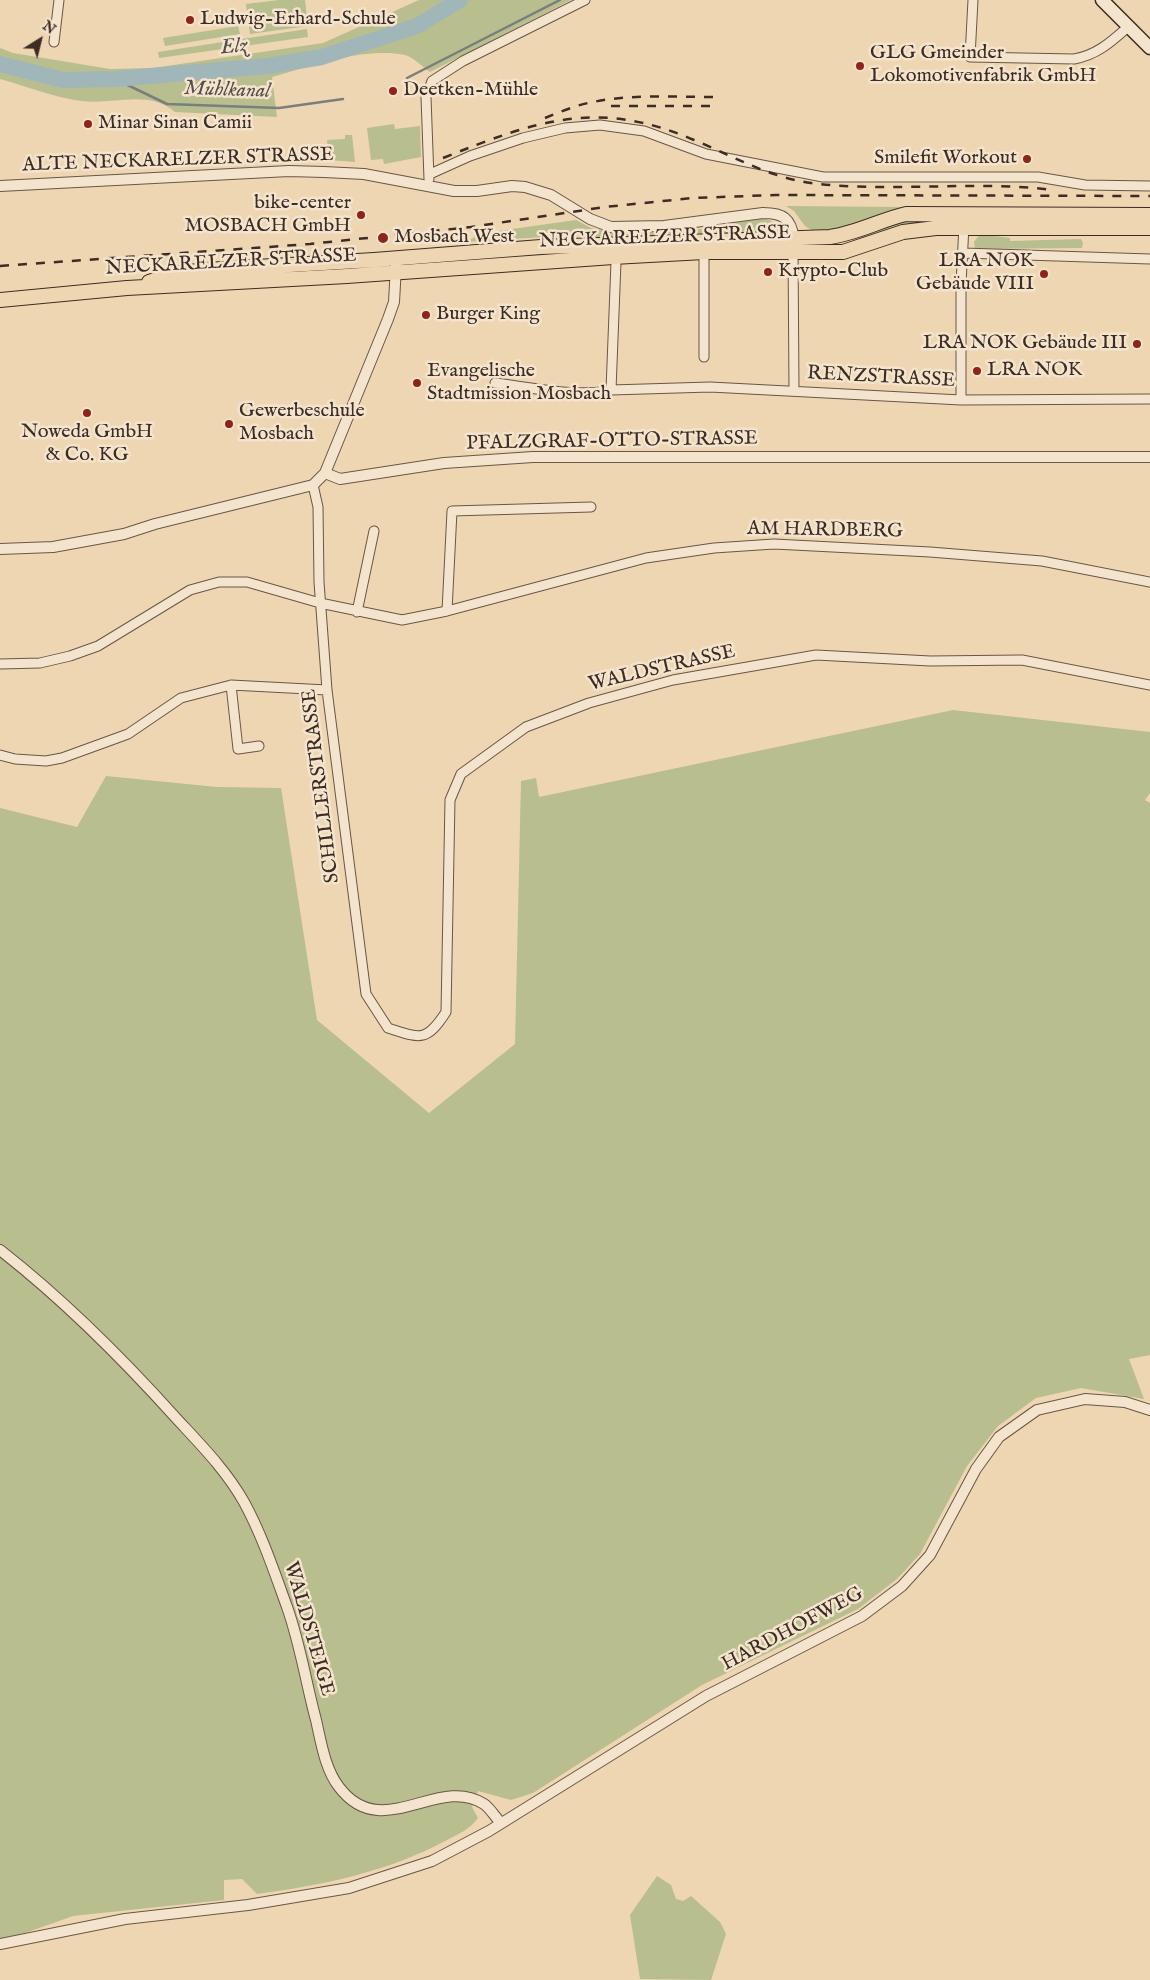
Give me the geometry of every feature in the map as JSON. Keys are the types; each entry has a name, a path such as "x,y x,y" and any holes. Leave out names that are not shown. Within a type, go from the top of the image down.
{"main road":[{"path":"1102,0 1150,48"},
{"path":"127,288 174,274 206,270 603,244 793,254 906,214 1150,214"},
{"name":"NECKARELZER STRASSE","path":"0,300 127,288 396,273 613,257 704,252 793,254 843,252 914,230 1150,228"}],"street":[{"path":"54,42 59,0"},
{"path":"428,186 430,174 426,97 432,81 463,61 585,0"},
{"path":"973,0 970,57 1074,60 1089,57 1102,50 1128,27"},
{"path":"430,174 470,156 523,138 565,128 600,125 644,131 706,154 824,177 1038,177 1085,185 1150,186"},
{"name":"ALTE NECKARELZER STRASSE","path":"0,186 289,171 364,174 428,186 477,191 512,186 525,187 550,195 601,224 618,227 664,226 763,213 783,215 790,224 793,254"},
{"path":"961,400 965,213"},
{"path":"603,244 616,262 611,390"},
{"path":"704,252 704,357"},
{"path":"963,253 1150,259"},
{"path":"793,254 794,391"},
{"path":"0,549 53,547 114,536 313,485 325,473 394,302 396,259"},
{"name":"RENZSTRASSE","path":"495,383 570,391 602,392 611,390 710,387 961,400 1150,399"},
{"name":"PFALZGRAF-OTTO-STRASSE","path":"325,473 340,479 444,463 533,457 1150,457"},
{"name":"SCHILLERSTRASSE","path":"313,485 318,507 320,604 327,690 366,994 388,1028 412,1035 427,1034 434,1031"},
{"path":"447,611 452,511 591,507"},
{"path":"357,612 374,531"},
{"name":"AM HARDBERG","path":"0,664 40,663 70,656 98,646 190,590 219,582 247,582 262,585 320,604 402,620 447,611 646,558 714,548 774,544 921,551 1042,561 1150,582"},
{"name":"WALDSTRASSE","path":"434,1031 446,1012 450,800 461,774 526,727 589,702 673,680 816,656 930,661 1022,660 1150,685"},
{"path":"0,755 14,759 46,761 62,758 128,734 181,698 230,685 250,684 327,690"},
{"path":"230,685 238,749 259,746"},
{"name":"WALDSTEIGE","path":"0,1250 33,1276 131,1368 219,1465 244,1502 269,1555 291,1618 323,1753 338,1786 356,1803 379,1810 415,1806 447,1796 462,1797 484,1804 501,1823"},
{"name":"HARDHOFWEG","path":"0,1944 125,1919 248,1904 349,1888 432,1860 501,1823 706,1696 862,1616 902,1586 930,1555 976,1468 999,1437 1036,1410 1084,1399 1125,1402 1150,1410"}],"green space":[{"path":"279,0 305,0 308,26 250,34 246,4"},
{"path":"419,0 571,0 430,72 408,56 388,53 337,59 272,77 277,117 175,112 165,105 142,99 82,101 51,95 0,79 0,48 13,53 110,69 153,68 323,43"},
{"path":"238,26 240,34 165,46 163,38"},
{"path":"307,29 308,37 159,58 158,52"},
{"path":"394,124 395,129 420,126 421,157 384,164 383,159 371,160 367,128"},
{"path":"345,135 352,135 355,162 329,160 327,140 345,139"},
{"path":"786,206 900,207 900,212 860,226 815,232 805,226 794,211"},
{"path":"756,219 766,219 776,223 776,231 773,234 593,239 592,234 464,242 460,238 472,239 477,234 576,220 591,228 624,234 701,229"},
{"path":"924,219 950,223 853,246 837,246 877,230 903,222"},
{"path":"980,234 1010,238 1010,241 1081,239 1083,243 1082,248 975,249 974,242"},
{"path":"953,710 1150,732 1150,793 1145,800 1150,803 1150,1355 1129,1359 1144,1399 1081,1388 1036,1398 998,1426 967,1466 920,1554 897,1579 858,1609 702,1685 533,1793 511,1800 478,1791 472,1807 478,1818 475,1822 460,1833 425,1851 402,1861 355,1876 257,1894 242,1879 224,1880 224,1900 73,1916 0,1942 0,808 77,827 106,776 217,787 281,788 317,1020 429,1113 515,1044 521,781 536,778 539,797"},
{"path":"657,1876 671,1885 676,1899 683,1901 691,1896 720,1922 726,1934 711,1980 640,1979 630,1915"}],"waterway":[{"name":"Elz","path":"0,64 63,80 115,79 268,66 322,57 417,26 460,0"},
{"name":"Mühlkanal","path":"407,78 560,0"},
{"name":"Mühlkanal","path":"115,79 167,104 279,108 343,99"}],"railway":[{"path":"545,118 580,105 608,99 653,96 713,97"},
{"path":"611,106 714,106"},
{"path":"443,158 538,125 567,119 596,117 627,120 659,127 765,171 811,183 871,187 993,186 1053,190"},
{"path":"0,266 310,244 471,227 605,207 693,198 776,195 1150,196"}],"place":[{"name":"Ludwig-Erhard-Schule","path":"190,20"},
{"name":"GLG Gmeinder Lokomotivenfabrik GmbH","path":"860,66"},
{"name":"Deetken-Mühle","path":"393,91"},
{"name":"Minar Sinan Camii","path":"88,124"},
{"name":"Smilefit Workout","path":"1027,159"},
{"name":"bike-center MOSBACH GmbH","path":"361,215"},
{"name":"Mosbach West","path":"383,238"},
{"name":"Krypto-Club","path":"768,272"},
{"name":"LRA NOK Gebäude VIII","path":"1044,274"},
{"name":"Burger King","path":"426,315"},
{"name":"LRA NOK Gebäude III","path":"1137,344"},
{"name":"LRA NOK","path":"977,371"},
{"name":"Evangelische Stadtmission Mosbach","path":"417,383"},
{"name":"Noweda GmbH & Co. KG","path":"87,413"},
{"name":"Gewerbeschule Mosbach","path":"229,424"}]}
